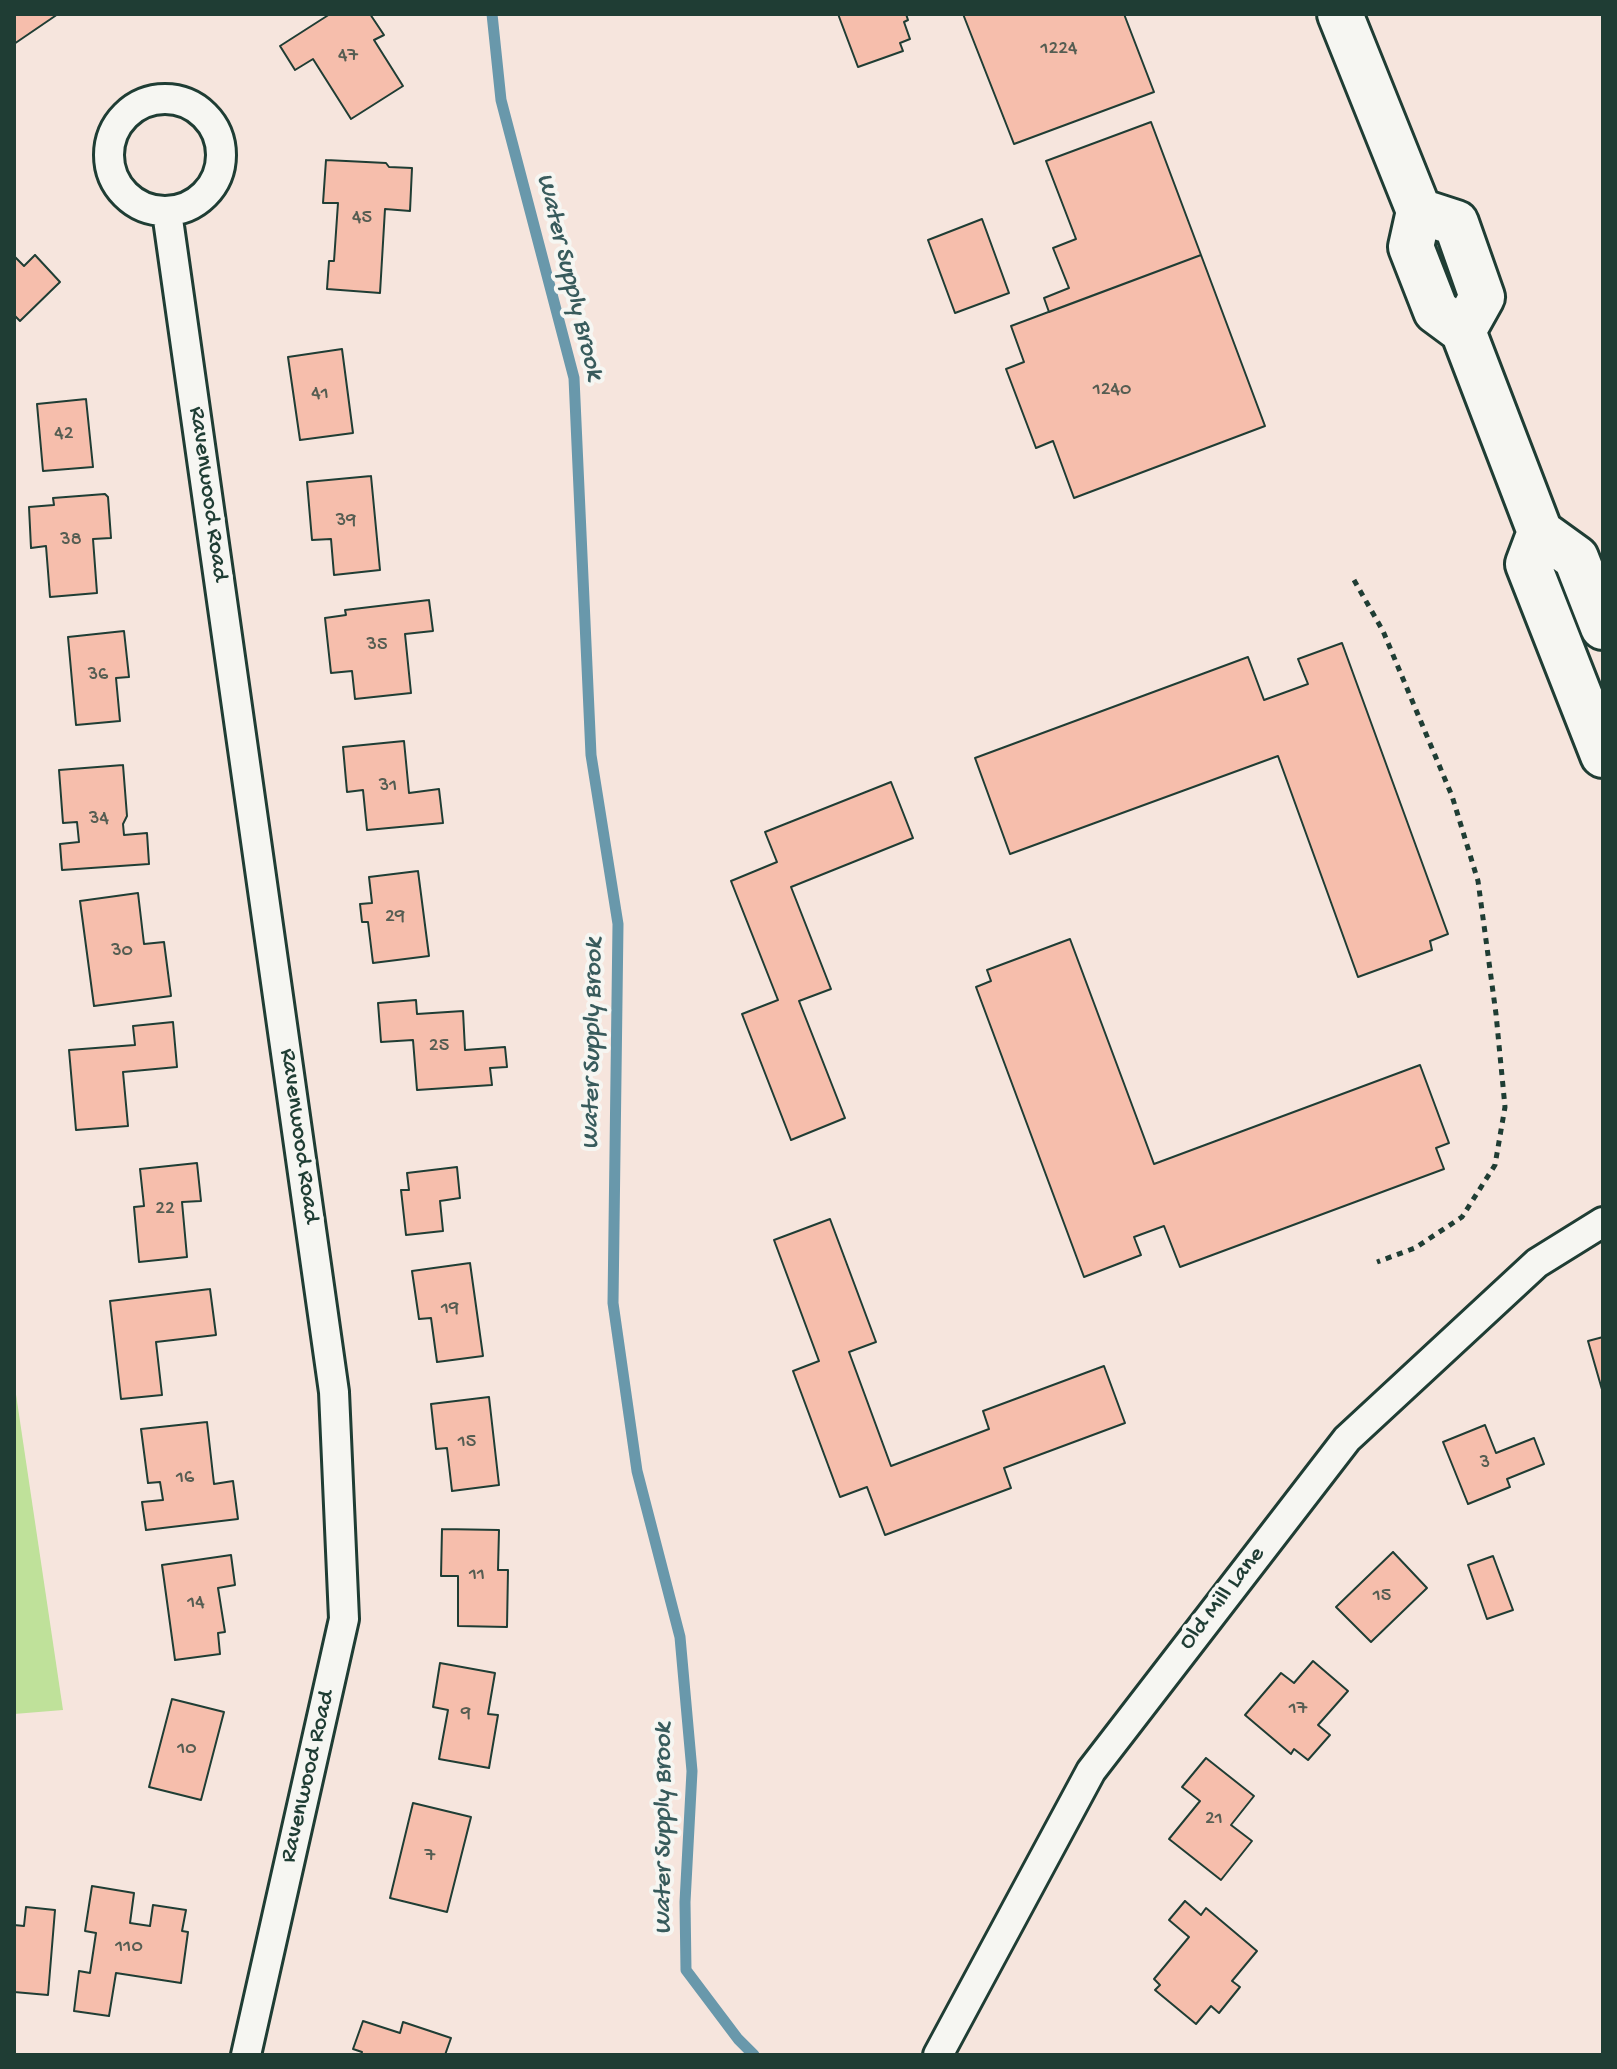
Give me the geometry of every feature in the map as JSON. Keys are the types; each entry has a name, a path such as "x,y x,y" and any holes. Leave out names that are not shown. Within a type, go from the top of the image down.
{"main road":[{"path":"1340,14 1419,211 1456,223 1482,297 1463,331 1540,532 1576,558 1603,627"},
{"path":"1540,532 1528,564 1603,755"}],"street":[{"path":"168,98 191,105 207,117 217,133 222,163 215,181 203,197 187,208 167,212 135,204 121,190 111,173 109,153 117,125 130,111 148,101 168,98"},
{"name":"Ravenwood Road","path":"167,212 334,1392 344,1604 344,1619 246,2055"},
{"name":"Old Mill Lane","path":"938,2055 1091,1771 1347,1439 1537,1263 1603,1222"}],"path":[{"path":"1354,580 1383,631 1452,796 1478,881 1505,1107 1495,1165 1462,1217 1415,1248 1377,1262"}],"green space":[{"path":"14,1381 63,1710 14,1714"}],"building":[{"path":"14,14 58,14 14,44"},
{"path":"330,14 370,14 384,35 374,40 403,86 351,119 313,59 295,70 280,46"},
{"path":"838,14 906,14 908,20 904,22 910,39 900,43 903,51 858,67"},
{"path":"963,14 1124,14 1154,92 1014,144"},
{"path":"1151,122 1201,255 1049,312 1044,298 1069,288 1053,248 1076,239 1046,161"},
{"path":"326,160 386,163 389,167 412,168 410,211 385,209 380,293 327,289 329,261 334,261 338,203 323,203"},
{"path":"982,219 1009,293 955,313 928,240"},
{"path":"35,255 60,282 20,321 14,315 14,256 24,266"},
{"path":"1201,255 1265,426 1074,498 1053,441 1036,448 1006,369 1024,362 1011,326"},
{"path":"342,349 353,433 300,440 288,357"},
{"path":"86,399 93,467 43,471 37,404"},
{"path":"371,476 380,570 334,575 331,539 312,540 307,482"},
{"path":"105,494 108,497 111,538 93,539 97,593 50,597 46,546 31,548 29,507 54,505 53,498"},
{"path":"429,600 433,631 405,634 411,693 355,699 352,671 331,673 325,618 346,615 345,610"},
{"path":"124,631 129,677 116,678 120,721 76,725 68,637"},
{"path":"1342,643 1448,934 1430,941 1432,950 1358,977 1278,756 1010,854 975,758 1248,657 1264,700 1308,684 1298,659"},
{"path":"404,741 409,793 439,789 443,823 367,830 363,790 347,792 343,747"},
{"path":"123,765 127,816 123,824 124,835 147,833 149,864 62,870 60,844 79,842 77,822 63,823 59,770"},
{"path":"891,782 913,838 791,887 831,989 799,1001 845,1118 791,1140 742,1014 778,1000 731,881 777,862 765,832"},
{"path":"418,871 429,956 373,963 368,922 362,922 360,904 372,903 369,877"},
{"path":"138,893 144,944 164,942 171,996 94,1006 80,901"},
{"path":"1070,939 1154,1164 1420,1065 1449,1143 1436,1148 1444,1169 1180,1267 1164,1226 1134,1237 1141,1255 1084,1277 976,987 991,981 987,970"},
{"path":"416,1000 417,1014 463,1011 465,1050 505,1047 507,1067 490,1068 492,1085 417,1090 413,1040 381,1042 378,1003"},
{"path":"173,1022 177,1067 123,1072 128,1126 76,1130 69,1050 135,1045 133,1026"},
{"path":"197,1163 201,1201 182,1202 187,1257 139,1262 134,1207 144,1206 140,1169"},
{"path":"457,1167 460,1198 440,1201 443,1231 406,1235 401,1190 409,1190 407,1173"},
{"path":"830,1219 876,1342 849,1352 891,1466 989,1429 983,1411 1104,1366 1125,1423 1004,1468 1011,1488 885,1535 867,1487 840,1497 793,1371 819,1361 774,1240"},
{"path":"470,1263 483,1356 437,1362 431,1318 419,1319 412,1271"},
{"path":"210,1289 216,1335 156,1342 162,1395 121,1399 110,1301"},
{"path":"1603,1337 1603,1393 1588,1341"},
{"path":"489,1397 499,1485 452,1491 447,1448 436,1449 431,1404"},
{"path":"207,1422 214,1484 233,1481 238,1519 146,1530 142,1502 163,1500 160,1482 148,1483 141,1429"},
{"path":"1485,1425 1496,1453 1534,1438 1544,1464 1507,1479 1510,1487 1468,1504 1443,1442"},
{"path":"442,1529 499,1530 498,1570 508,1570 507,1627 458,1626 458,1576 441,1576"},
{"path":"1393,1552 1427,1588 1371,1642 1336,1607"},
{"path":"231,1555 235,1585 218,1588 225,1632 218,1633 220,1654 175,1660 162,1565"},
{"path":"1493,1556 1513,1610 1487,1619 1468,1565"},
{"path":"1313,1661 1348,1691 1318,1725 1330,1735 1308,1760 1294,1749 1291,1754 1245,1715 1281,1673 1294,1683"},
{"path":"440,1663 495,1673 488,1714 498,1715 489,1768 439,1759 448,1710 433,1707"},
{"path":"172,1699 224,1712 201,1800 149,1787"},
{"path":"1206,1758 1254,1796 1231,1825 1252,1841 1221,1880 1169,1839 1200,1801 1182,1787"},
{"path":"413,1803 471,1817 447,1912 390,1898"},
{"path":"92,1886 134,1893 130,1923 150,1926 153,1905 186,1910 182,1931 188,1932 181,1983 116,1973 109,2016 74,2011 79,1971 90,1973 96,1933 85,1931"},
{"path":"1185,1901 1201,1915 1206,1908 1257,1951 1232,1981 1240,1987 1219,2013 1211,2006 1196,2024 1155,1990 1160,1985 1154,1979 1189,1937 1169,1920"},
{"path":"26,1907 55,1910 48,1995 14,1992 14,1925 24,1926"},
{"path":"363,2021 400,2033 403,2022 451,2038 445,2055 361,2055 362,2052 353,2049"}],"waterway":[{"name":"Water Supply Brook","path":"492,14 501,100 574,378 591,755 618,924 613,1303 637,1471 680,1637 692,1771 685,1902 686,1970 738,2039 754,2055"}]}
